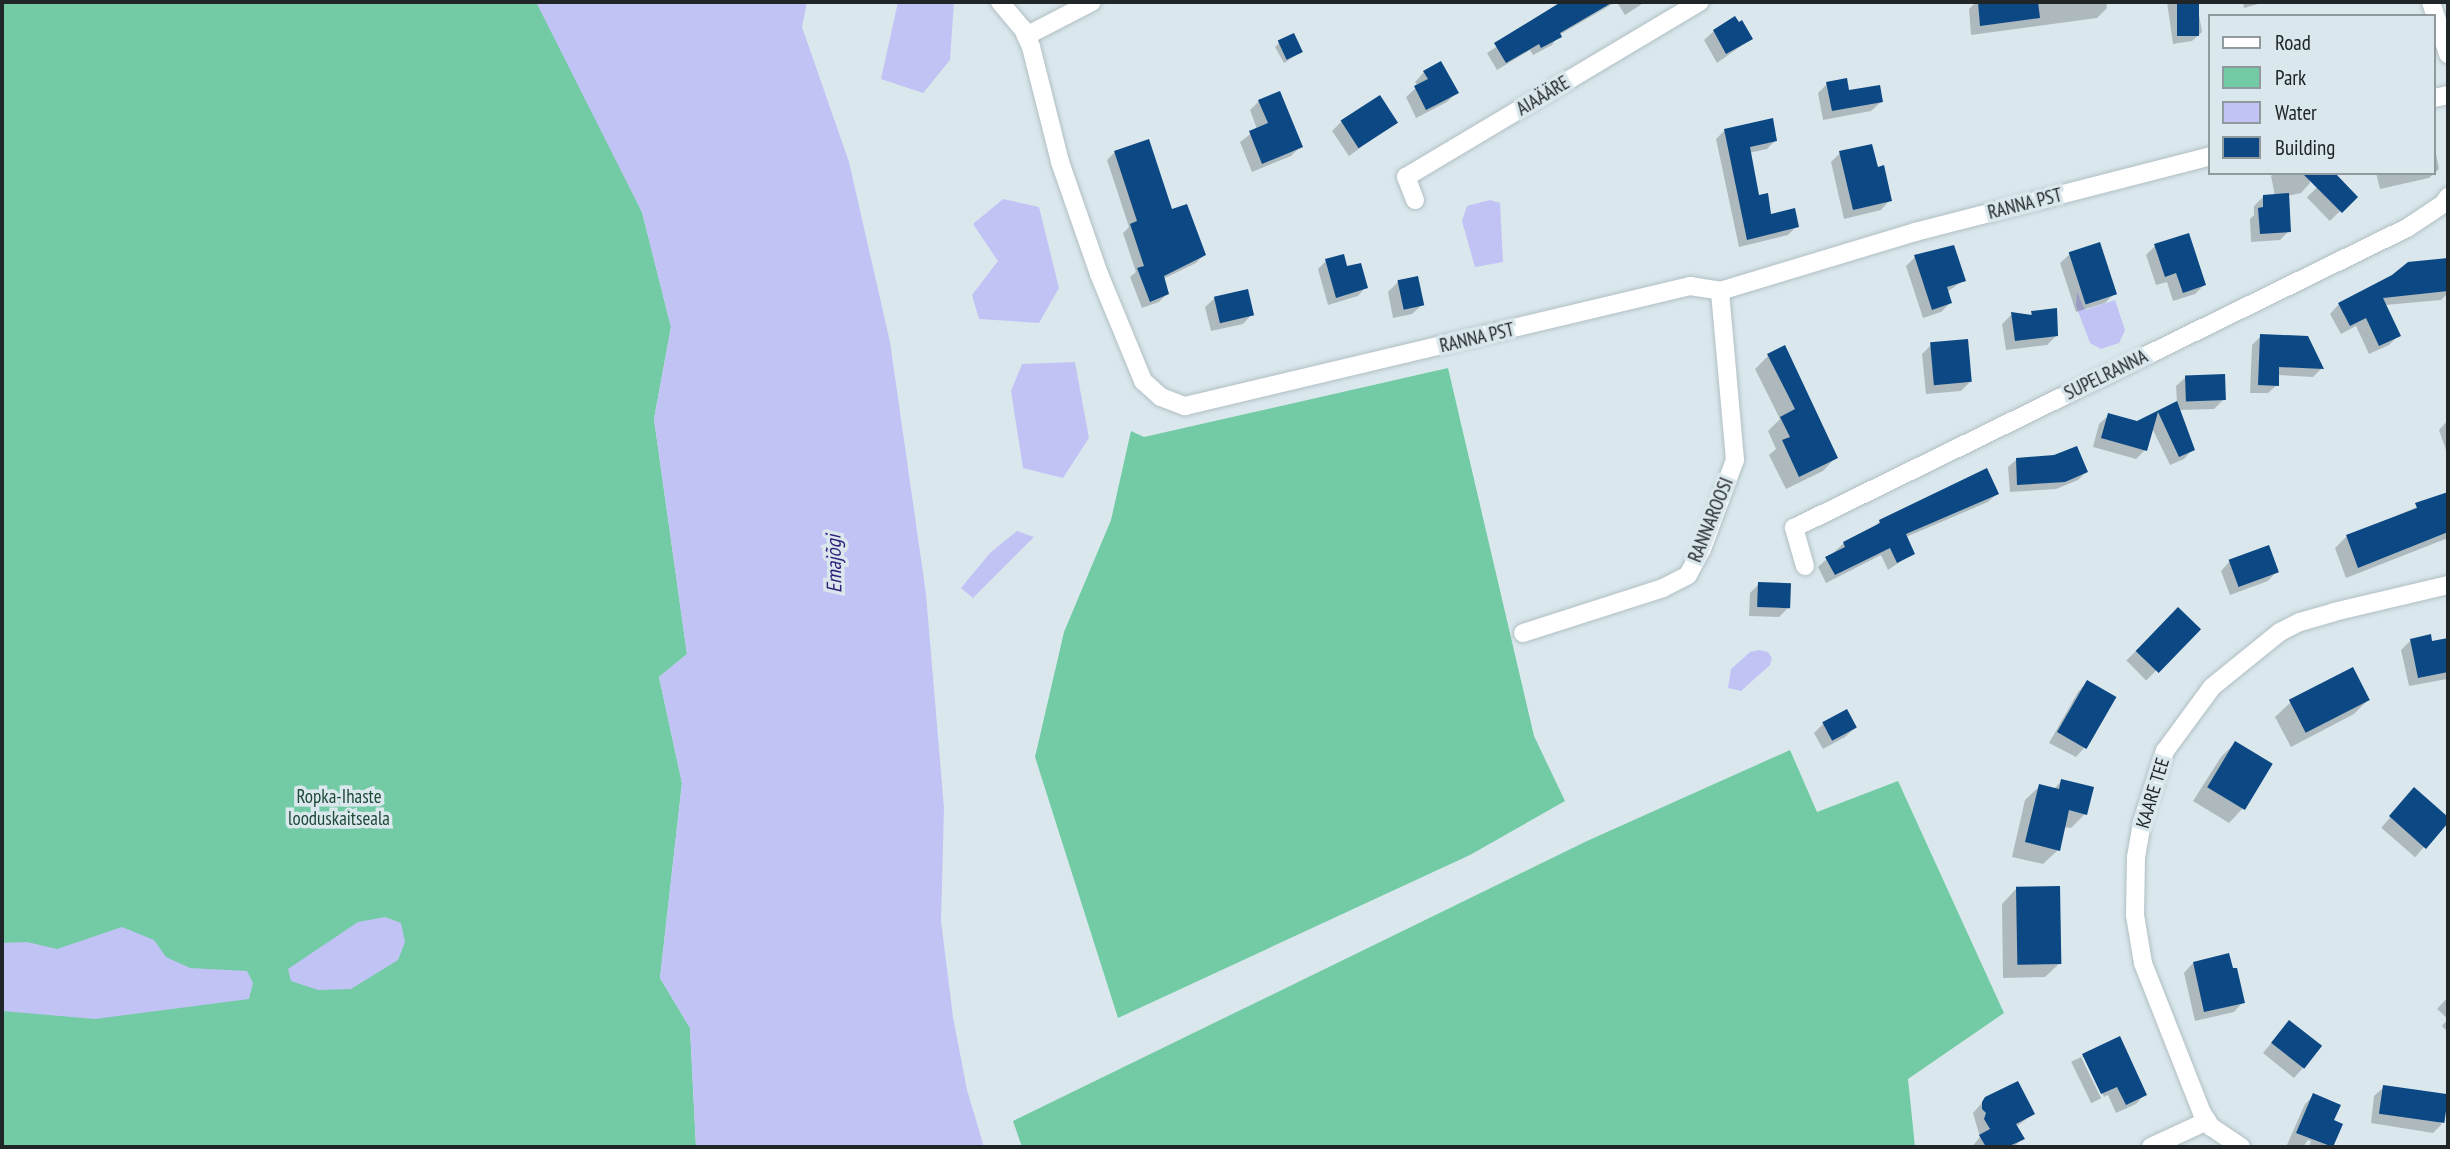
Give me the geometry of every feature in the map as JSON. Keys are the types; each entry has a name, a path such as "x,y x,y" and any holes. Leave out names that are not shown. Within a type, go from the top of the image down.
{"street":[{"name":"RANNA PST","path":"1000,2 1026,36 1060,162 1099,274 1143,382 1161,397 1185,405 1690,286 1720,290 1915,232 2208,157"},
{"path":"1026,36 1092,2"},
{"name":"AIAÄÄRE","path":"1415,200 1406,177 1700,2"},
{"path":"2436,17 2448,54"},
{"name":"SUPELRANNA","path":"1805,566 1794,527 2407,228 2444,204 2448,197"},
{"name":"RANNAROOSI","path":"1523,633 1663,588 1688,576 1702,549 1735,460 1720,290"},
{"name":"KAARE TEE","path":"2241,1147 2207,1121 2174,1048 2143,964 2135,915 2136,857 2142,822 2165,751 2212,687 2280,632 2334,611 2448,585"},
{"path":"2151,1147 2207,1121"}],"green space":[{"name":"Ropka-Ihaste looduskaitseala","path":"2,2 537,2 642,212 671,327 654,419 687,654 659,677 682,783 660,978 690,1028 696,1147 2,1147"},
{"path":"1448,368 1534,736 1565,801 1470,855 1118,1018 1035,757 1064,632 1111,520 1131,431 1144,437"},
{"path":"1790,750 1817,812 1898,781 2004,1013 1908,1079 1915,1147 1022,1147 1013,1121 1587,841"}],"water":[{"name":"Emajõgi","path":"536,2 807,2 802,27 849,162 890,342 926,594 944,808 941,921 953,1017 967,1090 984,1147 696,1147 690,1028 660,978 682,783 659,677 687,654 654,419 671,327 642,212"},
{"path":"898,2 954,2 950,60 923,93 881,79"},
{"path":"1003,199 1039,207 1059,288 1039,323 979,319 972,295 998,261 973,224"},
{"path":"1490,200 1500,203 1503,262 1475,267 1462,221 1467,206"},
{"path":"2077,292 2085,310 2115,300 2125,330 2119,343 2101,349 2090,343 2076,306"},
{"path":"1075,362 1089,438 1063,478 1023,468 1011,391 1022,364"},
{"path":"1017,531 1034,537 973,598 961,588 990,553"},
{"path":"1750,652 1768,652 1772,658 1770,665 1741,691 1728,688 1731,669"},
{"path":"385,917 401,923 405,942 398,960 351,989 318,990 291,981 288,969 358,922"},
{"path":"122,927 154,940 166,957 190,968 247,971 253,983 249,999 95,1019 2,1011 2,943 27,942 57,949"}],"building":[{"path":"1561,2 1613,2 1560,33 1562,37 1541,48 1539,44 1506,63 1494,43"},
{"path":"1978,2 2038,2 2040,18 1980,26"},
{"path":"2177,2 2199,2 2199,36 2177,36"},
{"path":"1735,16 1739,22 1742,20 1753,39 1726,54 1713,30"},
{"path":"1294,33 1303,52 1287,60 1278,41"},
{"path":"1441,61 1459,93 1426,110 1414,86 1428,79 1423,71"},
{"path":"1847,78 1849,90 1880,85 1883,102 1832,111 1826,82"},
{"path":"1280,91 1303,147 1262,164 1249,131 1268,123 1258,100"},
{"path":"1380,95 1398,123 1359,148 1341,121"},
{"path":"1773,118 1777,141 1750,147 1759,195 1768,193 1771,214 1795,208 1799,227 1747,240 1724,129"},
{"path":"1149,139 1172,209 1187,204 1206,255 1164,276 1169,294 1150,302 1137,268 1144,266 1130,224 1137,221 1114,151"},
{"path":"1872,144 1878,167 1884,165 1892,201 1853,210 1839,151"},
{"path":"2304,175 2337,175 2358,197 2342,213"},
{"path":"2289,193 2291,232 2260,234 2258,208 2263,207 2263,195"},
{"path":"2189,233 2206,285 2183,293 2176,273 2165,277 2154,244"},
{"path":"2100,242 2117,294 2086,305 2069,252"},
{"path":"1954,245 1966,281 1947,287 1952,303 1932,310 1914,255"},
{"path":"1344,254 1347,266 1361,263 1368,288 1336,298 1325,259"},
{"path":"2448,258 2448,291 2383,298 2401,336 2379,346 2366,318 2350,326 2338,303 2392,275 2408,262"},
{"path":"1418,276 1424,305 1404,310 1397,280"},
{"path":"1248,289 1254,315 1220,323 1214,297"},
{"path":"2057,308 2058,336 2015,341 2011,312 2032,315 2031,311"},
{"path":"2260,334 2308,336 2324,369 2279,367 2279,386 2258,385"},
{"path":"1968,339 1972,382 1934,385 1930,342"},
{"path":"1785,345 1838,458 1799,477 1782,440 1790,437 1780,417 1795,409 1767,354"},
{"path":"2225,374 2226,400 2186,401 2185,375"},
{"path":"2177,401 2195,450 2179,457 2158,412 2147,451 2101,438 2108,413 2137,421"},
{"path":"2077,446 2088,472 2065,482 2017,485 2016,458 2054,455"},
{"path":"1987,468 1999,494 1906,534 1915,554 1897,563 1890,548 1835,575 1825,557 1845,547 1843,542 1880,523 1879,520"},
{"path":"2448,492 2448,532 2358,568 2346,535 2417,508 2415,503"},
{"path":"2269,545 2279,572 2239,587 2229,560"},
{"path":"1758,582 1791,583 1790,608 1757,607"},
{"path":"2178,607 2201,629 2159,673 2136,651"},
{"path":"2431,634 2432,641 2448,638 2448,672 2418,678 2410,639"},
{"path":"2353,667 2370,700 2306,733 2289,700"},
{"path":"2087,680 2116,697 2086,749 2057,732"},
{"path":"1847,709 1857,728 1832,741 1822,722"},
{"path":"2235,741 2273,764 2245,810 2207,787"},
{"path":"2061,779 2094,787 2087,815 2069,810 2060,851 2025,842 2039,784 2059,789"},
{"path":"2414,787 2448,817 2448,823 2426,849 2389,816"},
{"path":"2060,886 2061,964 2017,965 2016,887"},
{"path":"2229,953 2233,968 2237,968 2245,1003 2204,1012 2193,962"},
{"path":"2289,1020 2322,1046 2304,1069 2271,1043"},
{"path":"2120,1036 2147,1095 2126,1105 2117,1087 2101,1094 2082,1054"},
{"path":"2018,1081 2035,1114 2016,1124 2025,1139 2007,1147 1986,1147 1979,1135 1990,1129 1984,1119 1986,1113 1982,1109 1982,1102 1985,1097"},
{"path":"2383,1085 2448,1094 2444,1123 2379,1114"},
{"path":"2313,1093 2341,1105 2334,1120 2343,1124 2333,1147 2296,1133"}]}
